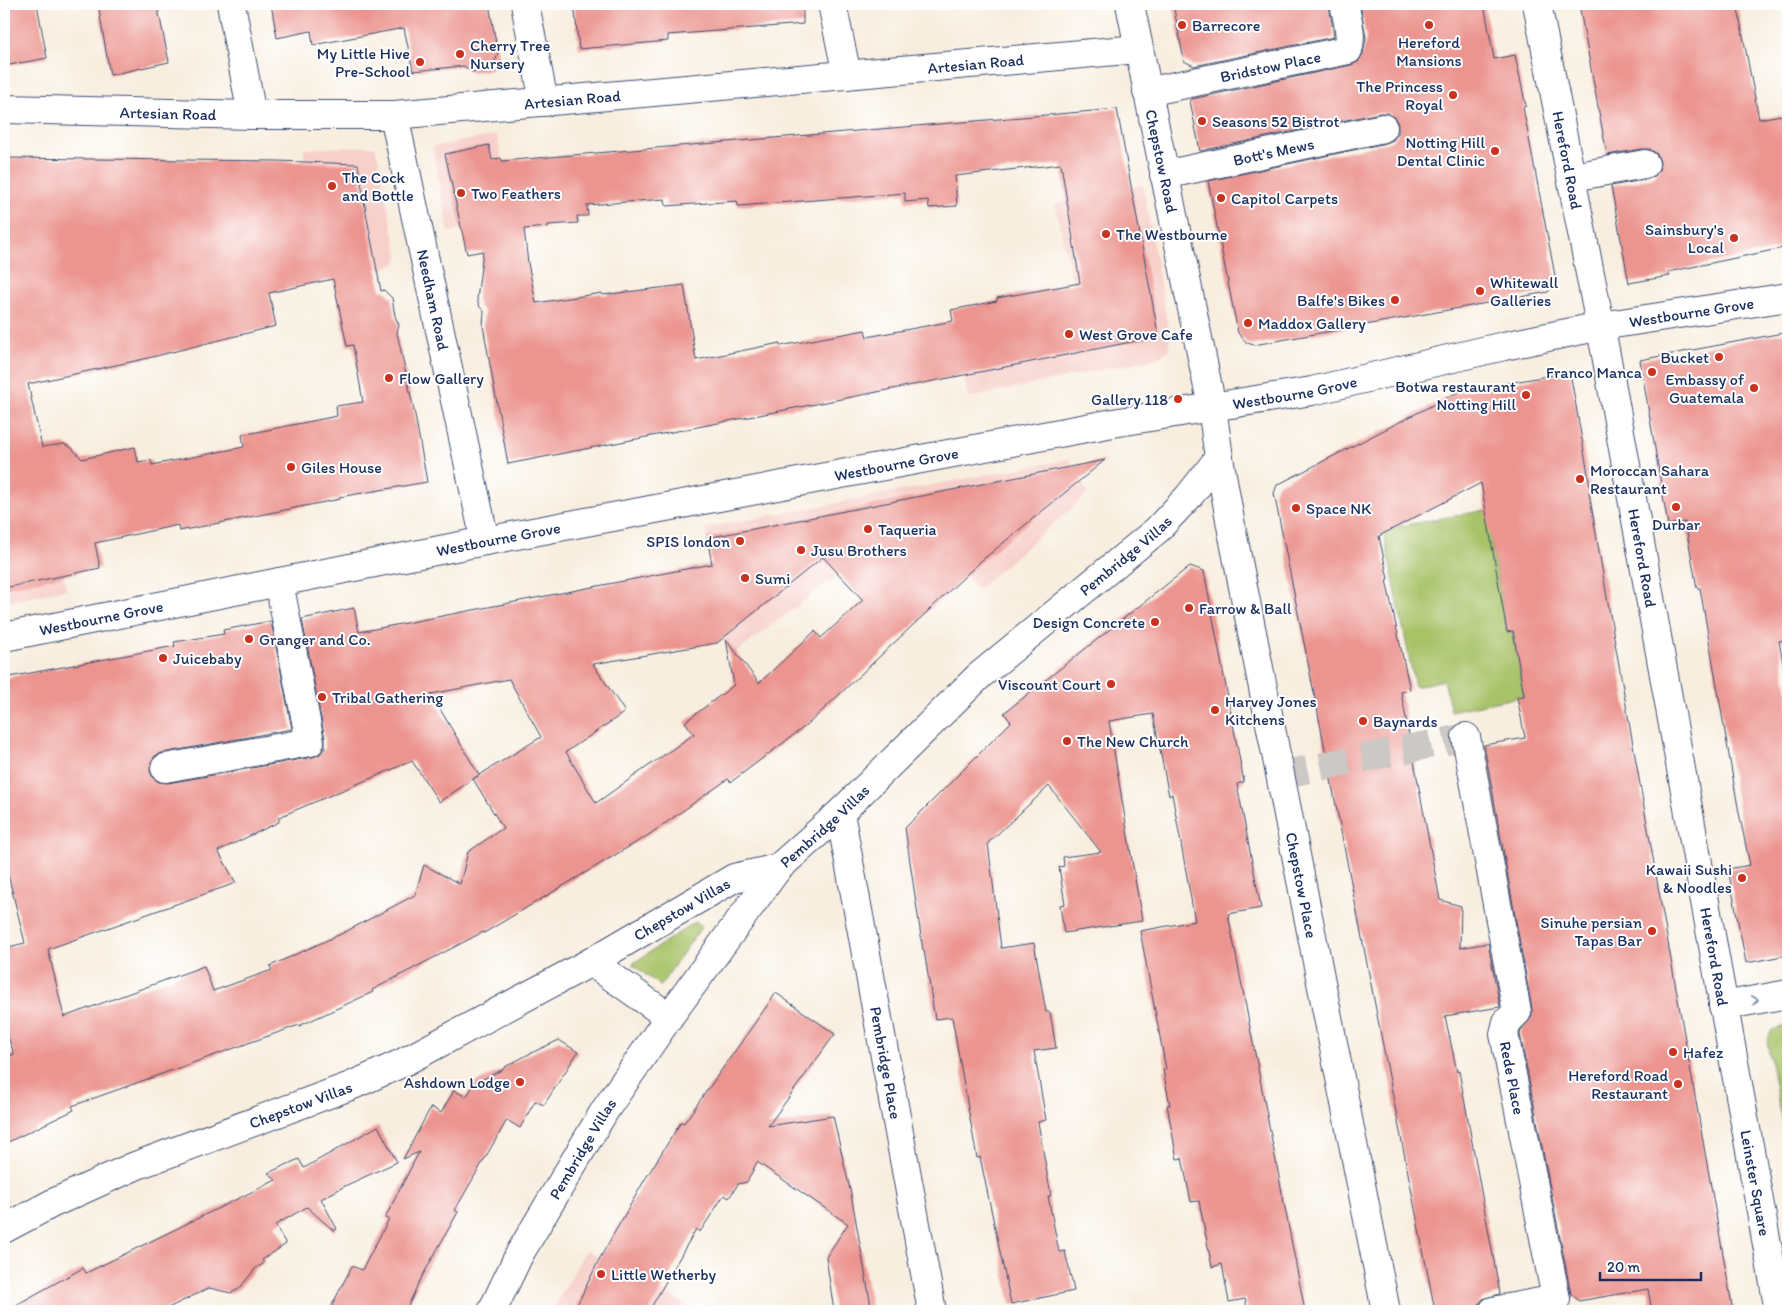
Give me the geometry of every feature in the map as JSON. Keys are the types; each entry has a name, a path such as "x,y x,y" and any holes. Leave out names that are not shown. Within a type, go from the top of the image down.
{"street":[{"path":"230,4 252,115"},
{"path":"524,4 544,102"},
{"path":"832,4 847,75"},
{"name":"Chepstow Road","path":"1130,4 1212,407"},
{"name":"Bridstow Place","path":"1147,92 1348,50 1350,36 1344,4"},
{"name":"Hereford Road","path":"1538,4 1601,326 1742,1112"},
{"name":"Artesian Road","path":"4,109 252,115 394,115 1138,49"},
{"name":"Needham Road","path":"394,115 484,542"},
{"name":"Bott's Mews","path":"1164,175 1383,128"},
{"path":"1572,177 1645,164"},
{"name":"Westbourne Grove","path":"4,637 484,542 1103,425 1312,391 1522,342 1601,326 1788,296"},
{"path":"1212,407 1219,458"},
{"name":"Pembridge Villas","path":"492,1311 520,1253 605,1110 669,1017 778,868 840,813 979,676 1157,530 1189,496 1219,458"},
{"name":"Chepstow Place","path":"1219,458 1386,1311"},
{"path":"165,768 310,742 278,582"},
{"name":"Rede Place","path":"1466,737 1516,1012 1507,1022 1504,1034 1556,1299 1493,1311"},
{"name":"Pembridge Place","path":"840,813 932,1311"},
{"name":"Chepstow Villas","path":"4,1228 134,1166 353,1086 402,1063 591,962 734,878 778,868"},
{"path":"591,962 669,1017"},
{"path":"1722,1006 1788,994"},
{"name":"Leinster Square","path":"1742,1112 1779,1311"}],"shaded area":[{"path":"497,135 515,218 449,232 432,147"},
{"path":"374,146 398,256 396,263 387,267 311,285 302,229 304,149"},
{"name":"The Westbourne","path":"1143,185 1170,339 1168,351 1158,358 968,398 951,310 1073,284 1055,204"},
{"path":"1069,459 1088,494 978,589 916,523 839,574 729,658 705,528"},
{"path":"58,549 66,589 4,603 4,561"},
{"name":"Little Wetherby","path":"586,1250 698,1311 552,1311"}],"green space":[{"path":"1492,509 1491,540 1507,632 1513,631 1524,696 1451,711 1444,680 1415,687 1383,529"},
{"path":"695,922 702,926 660,986 632,964"},
{"path":"1788,1025 1788,1153 1767,1042 1772,1030"}],"building":[{"path":"4,4 37,4 47,58 4,66"},
{"path":"98,4 157,4 169,62 110,75"},
{"path":"271,4 489,4 498,54 492,69 472,72 464,66 413,71 404,28 313,45 311,31 277,38"},
{"path":"574,4 803,4 803,24 668,35 668,41 579,49"},
{"path":"1173,4 1329,4 1334,37 1194,66 1184,61"},
{"path":"1360,4 1484,4 1494,59 1515,55 1526,106 1523,107 1556,281 1548,292 1254,345 1247,343 1238,333 1208,181 1386,143 1393,140 1398,133 1398,124 1395,118 1388,113 1380,113 1200,151 1190,101 1358,62 1363,54 1366,38"},
{"path":"1579,4 1737,4 1759,119 1781,115 1788,151 1788,247 1668,272 1670,276 1629,283 1611,186 1655,176 1659,170 1660,162 1657,154 1650,149 1607,155"},
{"path":"1117,109 1158,333 1146,339 508,464 483,326 484,311 479,306 477,299 483,251 467,254 445,154 489,145 492,160 501,158 502,161","holes":["1061,164 1080,283 997,298 997,301 951,310 953,321 867,337 865,330 780,346 780,343 696,360 684,285 602,295 602,293 536,303 524,229 578,223 577,216 588,216 587,205 665,199 666,206 737,201 738,206 905,193 905,202 928,200 929,208 957,206 955,176"]},
{"path":"4,158 277,161 358,164 381,291 384,290 392,298 395,316 399,325 397,333 427,482 339,497 340,499 179,531 178,525 95,543 100,568 4,588","holes":["333,279 347,346 353,345 363,402 336,406 337,416 242,435 244,447 152,465 151,460 138,462 135,447 82,459 72,448 64,444 42,447 28,384 144,359 276,326 269,293"]},
{"path":"1788,332 1788,640 1779,641 1788,691 1788,955 1746,963 1728,869 1750,865 1739,813 1700,588 1697,588 1685,522 1668,525 1640,360"},
{"path":"1570,372 1591,491 1589,492 1602,569 1733,1311 1652,1311 1648,1289 1579,1301 1571,1294 1520,1034 1532,1017 1532,1009 1484,745 1525,738 1517,697 1524,696 1513,631 1507,632 1481,483 1379,536 1388,579 1386,580 1410,690 1401,692 1440,900 1461,906 1460,948 1488,943 1500,1007 1445,1016 1457,1072 1459,1071 1500,1294 1483,1299 1478,1305 1478,1311 1435,1311 1274,493 1277,485 1458,392"},
{"path":"1105,460 981,561 807,725 731,782 728,779 647,836 484,933 372,990 373,992 299,1026 72,1106 74,1110 4,1144 4,1058 14,1054 4,1025 4,948 25,943 4,858 4,678 175,646 174,642 224,634 223,630 271,621 292,729 162,753 155,756 151,762 150,771 153,778 159,782 168,783 313,757 320,754 325,748 325,739 302,619 354,608 359,632 712,564 707,538","holes":["823,557 863,600 821,638 815,631 759,683 726,639 734,685 685,722 694,734 596,803 566,752 625,712 593,664 717,643","509,679 541,737 479,775 431,694","412,761 439,802 473,779 503,828 468,852 460,884 424,865 415,895 343,933 270,966 272,970 213,991 204,966 64,1017 48,949 236,883 218,851 279,822 279,817"]},
{"path":"1190,566 1204,571 1244,782 1237,784 1261,908 1228,914 1305,1311 1248,1311 1245,1299 1229,1302 1222,1264 1212,1267 1199,1201 1191,1202 1182,1158 1177,1159 1167,1105 1170,1105 1163,1070 1166,1069 1140,931 1195,921 1172,794 1169,796 1153,714 1109,721 1142,921 1064,933 1060,905 1065,904 1059,867 1064,866 1063,857 1101,852 1049,786 988,843 1001,948 1034,943 1046,1012 1050,1012 1056,1048 1034,1051 1046,1120 1038,1122 1051,1196 1048,1196 1059,1252 1065,1251 1074,1291 1011,1304 980,1157 977,1158 952,1017 935,1019 905,828 1011,722 1004,713"},
{"path":"776,993 835,1034 768,1126 833,1116 851,1194 871,1306 834,1311 826,1257 848,1224 757,1162 747,1182 738,1184 729,1198 724,1195 700,1232 696,1229 649,1311 574,1311 600,1258 644,1181 681,1122 684,1123"},
{"path":"559,1040 578,1052 544,1105 535,1101 520,1128 507,1120 455,1210 458,1212 418,1284 406,1311 329,1311 352,1266 362,1270 389,1219 385,1218 419,1152 403,1159 431,1107 441,1113 454,1090 466,1097 475,1083"},
{"path":"378,1126 397,1162 321,1199 337,1229 334,1231 307,1207 275,1225 286,1244 262,1260 264,1263 255,1269 239,1289 231,1293 209,1288 162,1311 5,1311 83,1268 86,1273 276,1180 268,1173 299,1159 304,1168"}],"tunnel":[{"path":"1280,775 1466,737"}],"place":[{"name":"Barrecore","path":"1182,25"},
{"name":"Hereford Mansions","path":"1429,25"},
{"name":"Cherry Tree Nursery","path":"460,54"},
{"name":"My Little Hive Pre-School","path":"420,62"},
{"name":"The Princess Royal","path":"1453,95"},
{"name":"Seasons 52 Bistrot","path":"1202,121"},
{"name":"Notting Hill Dental Clinic","path":"1495,151"},
{"name":"The Cock and Bottle","path":"332,186"},
{"name":"Two Feathers","path":"461,193"},
{"name":"Capitol Carpets","path":"1221,198"},
{"name":"The Westbourne","path":"1106,234"},
{"name":"Sainsbury's Local","path":"1734,238"},
{"name":"Whitewall Galleries","path":"1480,291"},
{"name":"Balfe's Bikes","path":"1395,300"},
{"name":"Maddox Gallery","path":"1248,323"},
{"name":"West Grove Cafe","path":"1069,334"},
{"name":"Bucket","path":"1719,357"},
{"name":"Franco Manca","path":"1652,372"},
{"name":"Flow Gallery","path":"389,378"},
{"name":"Embassy of Guatemala","path":"1754,388"},
{"name":"Botwa restaurant Notting Hill","path":"1526,395"},
{"name":"Gallery 118","path":"1178,399"},
{"name":"Giles House","path":"291,467"},
{"name":"Moroccan Sahara Restaurant","path":"1580,479"},
{"name":"Durbar","path":"1676,507"},
{"name":"Space NK","path":"1296,508"},
{"name":"Taqueria","path":"868,529"},
{"name":"SPIS london","path":"740,541"},
{"name":"Jusu Brothers","path":"801,550"},
{"name":"Sumi","path":"745,578"},
{"name":"Farrow & Ball","path":"1189,608"},
{"name":"Design Concrete","path":"1155,622"},
{"name":"Granger and Co.","path":"249,639"},
{"name":"Juicebaby","path":"163,658"},
{"name":"Viscount Court","path":"1111,684"},
{"name":"Tribal Gathering","path":"322,697"},
{"name":"Harvey Jones Kitchens","path":"1215,710"},
{"name":"Baynards","path":"1363,721"},
{"name":"The New Church","path":"1067,741"},
{"name":"Kawaii Sushi & Noodles","path":"1742,878"},
{"name":"Sinuhe persian Tapas Bar","path":"1652,931"},
{"name":"Hafez","path":"1673,1052"},
{"name":"Ashdown Lodge","path":"520,1082"},
{"name":"Hereford Road Restaurant","path":"1678,1084"},
{"name":"Little Wetherby","path":"601,1274"}]}
